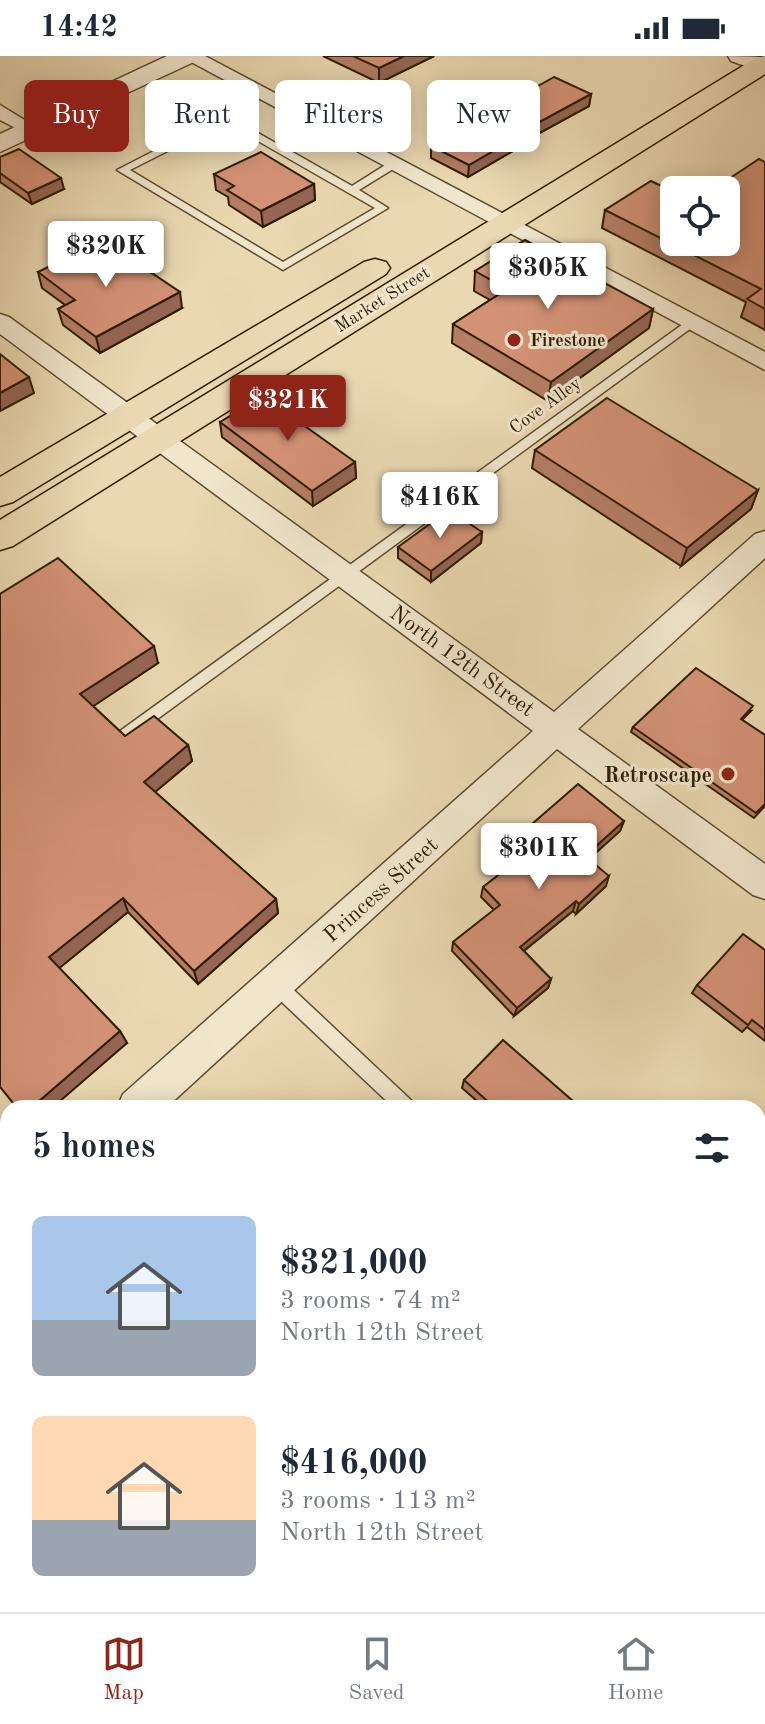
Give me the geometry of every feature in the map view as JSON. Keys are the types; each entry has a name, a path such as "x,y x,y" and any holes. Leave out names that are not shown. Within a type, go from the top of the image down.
{"main road":[{"path":"620,120 724,56"},
{"name":"Market Street","path":"0,537 758,63"},
{"path":"450,224 502,192"},
{"name":"Market Street","path":"0,493 396,256"}],"street":[{"path":"129,84 188,56 275,102"},
{"path":"0,111 24,126"},
{"path":"0,144 24,133"},
{"path":"371,152 765,362"},
{"name":"North 12th Street","path":"0,322 765,884"},
{"name":"Princess Street","path":"146,1100 765,541"}],"lane":[{"path":"275,147 225,118 122,170 283,267 383,208 285,152"},
{"path":"352,190 394,164"},
{"name":"Cove Alley","path":"125,735 690,323"},
{"path":"273,983 398,1100"}],"building":[{"path":"353,56 404,56 379,68"},
{"path":"554,77 591,94 540,122 540,85"},
{"path":"19,149 61,178 28,193 0,173 0,157"},
{"path":"261,152 314,184 261,211 227,190 234,186 214,174"},
{"path":"443,152 491,152 469,165"},
{"path":"759,159 765,162 765,309 747,299 761,289 696,256 740,256 740,176 733,176"},
{"path":"651,181 660,185 660,238 605,210"},
{"path":"525,240 653,309 551,382 453,324 507,289 475,271"},
{"path":"95,244 114,257 122,253 180,292 96,337 58,309 75,300 38,272"},
{"path":"0,354 29,377 0,393"},
{"path":"263,396 355,462 312,491 220,422"},
{"path":"607,398 758,490 687,548 535,450"},
{"path":"449,510 482,532 431,571 398,547"},
{"path":"58,558 154,646 80,694 125,736 154,716 188,745 144,782 276,899 194,971 123,898 49,957 120,1031 40,1100 11,1100 0,1087 0,594"},
{"name":"Retroscape","path":"696,668 753,706 741,719 765,735 765,804 756,813 633,727"},
{"path":"578,784 624,821 585,856 609,876 579,904 576,901 520,947 551,979 517,1008 453,942 500,905 483,887 523,856 509,844"},
{"path":"743,934 765,950 765,1030 752,1020 748,1025 697,985"},
{"path":"503,1040 572,1100 486,1100 464,1080"}],"place":[{"name":"Firestone","path":"514,340"},
{"name":"Retroscape","path":"728,774"}]}
